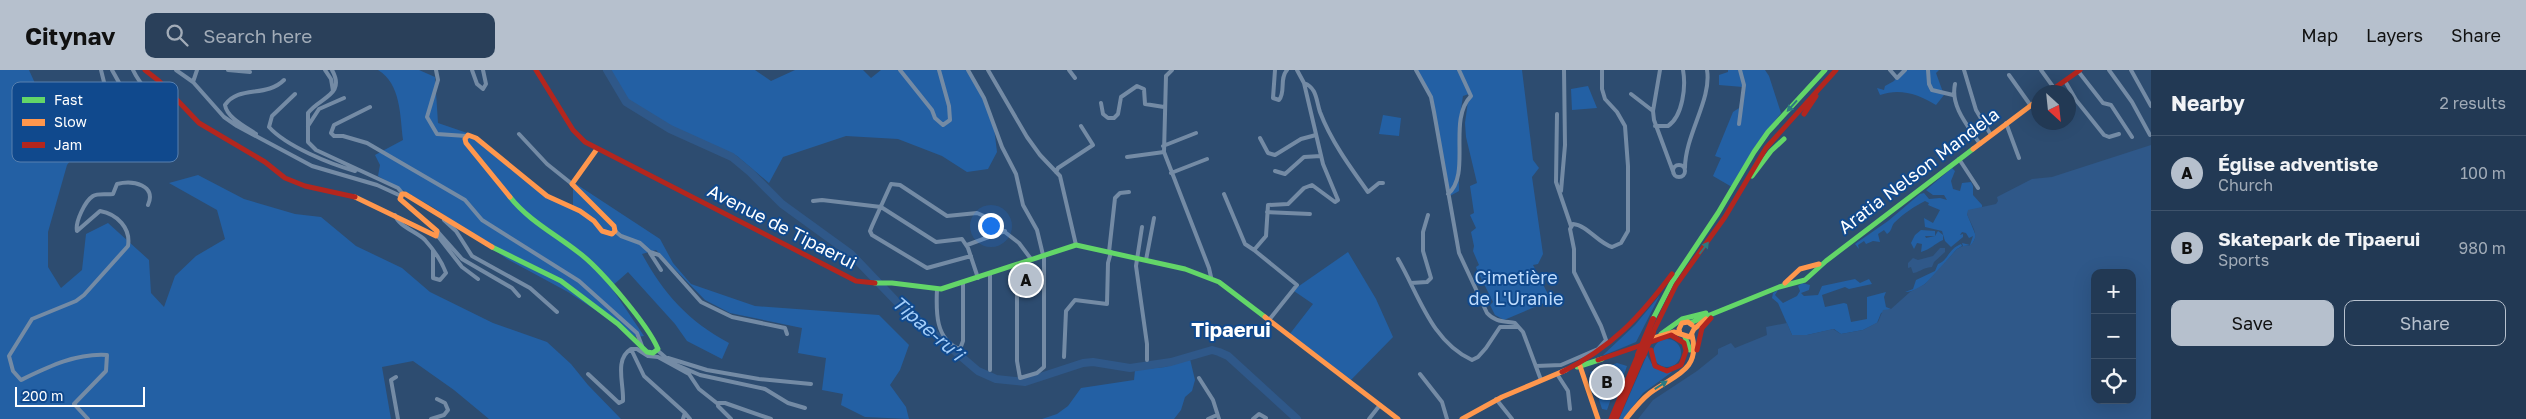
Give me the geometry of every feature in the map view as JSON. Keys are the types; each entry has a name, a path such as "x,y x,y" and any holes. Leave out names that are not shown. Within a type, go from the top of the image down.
{"main road":[{"path":"146,70 160,82"},
{"name":"Avenue de Tipaerui","path":"536,70 577,135 597,149 864,284 885,283 937,289 978,278 1076,245 1137,257 1211,277 1398,419"},
{"path":"1616,419 1653,319 1666,290 1718,213 1763,139 1825,70"},
{"path":"1804,114 1836,70"},
{"path":"1779,287 1690,323 1684,323 1682,333 1690,353 1676,369 1663,370 1654,364 1651,350 1660,314 1676,285 1716,232 1771,142 1836,70"},
{"path":"2058,85 2078,70"},
{"path":"178,101 199,123 265,162 285,178 305,186 354,196 395,215 433,236 438,234"},
{"name":"Aratia Nelson Mandela","path":"1779,287 1805,278 2031,106"},
{"path":"438,234 400,200 402,195 442,216 485,244 561,281 607,315 650,353 657,350 655,342 602,273 580,253 520,210 466,142 466,136 472,136 481,142 547,196 580,211 605,232 612,234 615,231 612,223 572,184 597,149"},
{"path":"1746,181 1784,139"},
{"path":"1560,373 1601,351 1622,335 1643,314 1678,265 1695,246"},
{"name":"Aratia Nelson Mandela","path":"1779,287 1800,269 1826,261"},
{"path":"1796,274 1798,278 1805,278 1805,269"},
{"path":"1598,360 1682,319 1726,308"},
{"path":"1656,333 1693,332 1714,313"},
{"path":"1626,419 1651,392 1688,368 1696,354 1702,328 1714,313"},
{"path":"1690,323 1696,354"},
{"path":"1611,419 1640,356 1656,333"},
{"path":"1462,419 1496,399 1541,380 1670,335 1684,343 1686,351 1684,361"},
{"path":"1580,366 1598,419"}],"street":[{"path":"112,70 118,82"},
{"path":"133,70 140,82"},
{"path":"176,70 193,82 224,117 237,126 312,166 377,185 402,195"},
{"path":"193,82 197,70"},
{"path":"228,70 250,72"},
{"path":"326,70 332,79 333,91"},
{"path":"332,70 337,85 333,91 308,113 308,142 316,150 362,173"},
{"path":"436,70 438,80 428,121 437,134 466,136"},
{"path":"472,70 477,84 483,89 486,84 483,70"},
{"path":"900,70 932,110 935,118 943,125 950,120 950,106 939,70"},
{"path":"968,70 984,98 1002,147 1016,174 1024,206 1037,230 1043,255 1044,367 1031,375 1020,378 1017,372 1017,264"},
{"path":"988,70 1027,137 1061,180 1076,245"},
{"path":"1069,70 1075,78"},
{"path":"1172,70 1166,76 1164,152 1171,174 1210,268 1211,277"},
{"path":"1275,70 1273,98 1279,100 1282,96 1283,78 1287,70"},
{"path":"1254,250 1266,236 1267,212 1270,204 1288,204 1304,188 1312,185 1334,202 1338,200 1321,156 1304,83 1297,70"},
{"path":"1416,70 1430,98 1459,253 1481,302 1492,318 1512,322 1523,332 1541,380"},
{"path":"1448,194 1458,179 1459,131 1463,108 1471,96 1459,70"},
{"path":"1560,191 1566,145 1564,70"},
{"path":"1571,226 1579,225 1608,246 1617,246 1623,241 1628,231 1626,141 1622,120 1604,99 1602,70"},
{"path":"1660,70 1653,110 1655,126 1674,174 1678,177 1682,176 1680,167 1668,158"},
{"path":"1655,126 1668,126 1674,120 1684,92 1683,70"},
{"path":"1674,174 1685,161 1690,136 1707,87 1707,70"},
{"path":"1739,124 1744,85 1740,70"},
{"path":"1890,70 1897,78 1905,70"},
{"path":"1928,70 1929,84 1932,90 1953,95"},
{"path":"1964,70 1974,104 1991,135"},
{"path":"2041,70 2049,85"},
{"path":"2078,70 2103,103 2111,105 2132,137"},
{"path":"2110,70 2132,102 2150,134"},
{"path":"2131,70 2151,106"},
{"path":"2008,75 2031,106"},
{"path":"264,139 235,119 225,109 225,105 235,94 273,89 284,80"},
{"path":"2065,80 2076,100 2104,135 2109,137 2119,134"},
{"path":"1304,83 1314,90 1320,113 1334,141 1368,192 1379,183 1383,183"},
{"path":"1954,84 1953,95 1959,111 1980,144"},
{"path":"1101,103 1103,114 1108,118 1114,118 1118,114 1121,97 1137,86 1144,89 1145,104 1164,107"},
{"path":"294,94 269,122 269,127 274,133 307,152 398,188 402,195"},
{"path":"1631,94 1653,110"},
{"path":"307,127 320,109 344,98"},
{"path":"370,107 334,125 331,133 334,136 344,136 368,143 465,200 482,220 579,281 637,333 642,346"},
{"path":"1536,366 1561,365 1598,349 1606,340 1574,272 1571,226 1556,182 1557,114"},
{"path":"2006,124 2019,158"},
{"path":"1056,172 1058,168 1092,145 1081,126"},
{"path":"1163,146 1196,133"},
{"path":"519,134 551,168 572,184"},
{"path":"1260,138 1268,153 1275,155 1300,139 1316,135"},
{"path":"1126,157 1164,152"},
{"path":"1275,171 1285,174 1304,157 1321,156"},
{"path":"1959,159 1978,188"},
{"path":"1171,174 1207,160"},
{"path":"88,419 74,404 106,371 107,355 92,354 56,364 21,380 13,371 9,356 32,320 76,301 84,295 128,246 130,236 127,228 108,213 100,211 77,231 76,228 90,199 95,195 113,194 117,184 130,182 146,187 150,191 152,196 148,205"},
{"path":"971,256 927,268 871,234 872,226 891,184 895,183 947,216 977,213 991,220 1019,243 1031,259"},
{"path":"1064,357 1066,311 1069,306 1077,300 1107,304 1108,263 1115,198 1120,193 1129,192"},
{"path":"1224,194 1245,244 1297,285 1269,320"},
{"path":"813,201 822,200 881,207 936,242 960,238 967,245 978,278"},
{"path":"1267,212 1310,214"},
{"path":"395,215 397,220 423,238 432,250 446,273 440,280 433,278 432,250"},
{"path":"1411,283 1427,282 1431,278 1423,251 1423,232 1428,215"},
{"path":"442,216 472,256 530,288 557,312"},
{"path":"1146,260 1154,218"},
{"path":"1142,227 1137,257 1137,283 1147,344 1147,360"},
{"path":"615,231 621,236 640,243 650,252 661,270"},
{"path":"967,245 1006,231"},
{"path":"438,234 462,267 478,279"},
{"path":"438,234 462,259 512,288 519,296"},
{"path":"650,252 659,255 701,302 732,317 786,328 787,334"},
{"path":"1398,259 1411,283 1418,302 1440,334 1459,353 1472,360 1478,357 1486,348 1500,326 1518,327"},
{"path":"990,273 990,370"},
{"path":"937,289 936,312 941,332 954,346 960,349 963,342 964,282"},
{"path":"631,349 644,376 690,419"},
{"path":"588,374 620,403 623,400 624,386 621,359 624,353 631,349 637,349 648,356 714,371 811,384"},
{"path":"657,350 666,360 689,374 699,388 718,404 731,419"},
{"path":"666,360 706,377 765,390 788,403 805,408"},
{"path":"1560,373 1568,391 1570,409"},
{"path":"1420,374 1442,402 1448,419"},
{"path":"396,377 391,380 398,417 403,419"},
{"path":"1199,378 1213,400 1218,417 1208,419"},
{"path":"431,419 444,415 448,410 445,403 437,399"},
{"path":"1496,399 1512,419"},
{"path":"718,404 721,402 730,404 771,419"},
{"path":"1369,419 1380,405"},
{"path":"683,419 685,413"},
{"path":"1253,419 1259,414 1266,418"}],"green space":[{"path":"0,70 29,70 34,82 12,82 12,162 69,162 48,232 48,267 61,288 82,270 86,234 108,223 149,260 151,293 164,307 175,276 196,256 225,239 217,210 169,183 198,175 244,199 295,214 321,217 356,246 402,268 430,292 493,323 547,342 571,364 588,385 621,419 489,419 454,390 413,361 382,367 391,419 0,419"},
{"path":"378,70 419,70 435,77 438,123 476,136 537,188 573,208 573,182 660,239 673,263 691,284 755,306 879,315 909,345 900,370 890,385 906,407 909,419 865,417 841,405 843,394 822,390 826,358 798,353 802,328 730,313 705,300 656,250 642,254 659,282 678,305 701,325 729,343 722,359 687,341 675,324 628,272 611,287 644,336 636,337 568,292 507,259 434,208 378,176 380,165 375,155 403,140 400,111 395,92 386,76"},
{"path":"605,70 755,70 771,81 795,70 863,70 871,78 881,70 968,70 993,119 997,152 988,169 967,172 942,156 898,139 846,136 783,157 769,183 737,156 646,115 625,99"},
{"name":"Cimetière de L'Uranie","path":"1416,70 1522,70 1533,160 1539,168 1532,177 1543,254 1538,264 1533,265 1551,300 1504,320 1495,315 1490,305 1493,302 1477,270 1476,267 1479,265 1473,251 1474,246 1471,232 1476,228 1470,215 1474,213 1470,186 1477,183 1466,137 1465,123 1469,94 1463,96 1458,128 1459,191 1448,197 1432,102"},
{"path":"1728,70 1765,70 1769,76 1781,113 1754,148 1732,187 1713,176 1721,158 1715,156 1733,112 1739,108 1743,87 1719,85 1719,75 1728,72"},
{"path":"1902,70 1939,70 1936,73 1944,95 1936,105 1909,93 1895,92 1880,95 1877,88 1884,90 1885,86 1894,81"},
{"path":"1588,86 1597,108 1572,110 1571,89"},
{"path":"1383,115 1401,118 1399,136 1379,134"},
{"path":"1952,168 1955,171 1951,181 1953,189 1960,191 1962,183 1971,182 1973,195 1982,205 1982,209 1970,210 1967,214 1976,236 1972,245 1963,246 1962,243 1970,245 1973,236 1969,238 1966,233 1962,232 1960,235 1963,234 1963,237 1951,247 1945,241 1942,231 1925,227 1924,218 1933,223 1940,210 1928,205 1929,203 1925,201 1898,219 1890,232 1887,234 1884,230 1878,234 1880,242 1873,241 1866,244 1864,241 1858,245 1859,249 1855,244 1888,221 1920,194 1924,193 1929,199 1940,198 1947,200 1944,195 1933,195 1926,190"},
{"path":"1921,230 1935,231 1935,236 1938,231 1943,235 1943,240 1921,252 1922,244 1917,243 1914,249 1911,243 1915,235"},
{"path":"1961,244 1962,246 1927,282 1913,291 1905,292 1913,289 1916,280 1935,271 1938,264"},
{"path":"1348,252 1376,299 1393,337 1349,382 1289,335 1313,304 1294,291"},
{"path":"1855,279 1860,283 1869,279 1872,284 1849,289 1845,287 1822,295 1825,307 1847,304 1851,322 1867,319 1867,297 1886,292 1884,297 1886,307 1891,309 1881,313 1877,323 1863,330 1841,334 1834,329 1807,335 1792,335 1778,303 1772,298 1773,293 1778,290 1775,295 1783,303 1797,296 1800,291 1798,286 1802,283 1810,285 1809,290 1801,293 1804,296 1818,295 1822,286"},
{"path":"1660,295 1636,342 1602,356 1635,325"},
{"path":"1667,339 1677,343 1681,353 1677,363 1667,367 1657,363 1653,353 1657,343"},
{"path":"1647,355 1654,368 1672,372 1643,393 1624,419 1619,419"},
{"path":"1190,359 1195,380 1192,391 1185,397 1181,410 1174,419 1042,419 1057,414 1068,406 1081,388 1134,380 1135,370 1165,367"},
{"path":"1617,363 1627,366 1618,392 1612,396 1607,410 1602,409 1590,372"}],"shaded area":[{"path":"2151,145 2151,419 1638,419 1653,400 1697,371 1718,354 1718,349 1731,343 1735,348 1767,335 1766,327 1787,323 1792,335 1807,335 1833,329 1841,334 1863,330 1878,322 1883,310 1891,309 1910,292 1925,284 1957,249 1969,246 1973,242 1975,235 1967,214 1968,210 1996,204 1998,201 1997,197 2032,179 2052,177"},
{"path":"1940,248 1945,248 1945,252 1934,262 1932,267 1913,273 1911,267 1908,268 1908,263 1913,258 1918,260 1933,256"}],"waterway":[{"name":"Tipae-ru’i","path":"607,70 626,102 670,129 732,157 782,204 851,254 896,301 978,371 996,379 1025,382 1083,363 1093,362 1130,368 1171,362 1212,350 1228,356 1297,419"}],"traffic: fast":[{"path":"1653,319 1672,282 1718,213 1754,152 1768,132 1825,70"},
{"path":"1752,176 1771,151 1784,139"},
{"path":"1690,323 1779,287 1805,280 1826,261 1973,149"},
{"path":"492,247 561,281 618,324 647,352 653,353 658,349 634,312 598,271 578,252 533,220 510,197"},
{"path":"875,283 892,283 941,289 1076,245 1185,269 1219,282 1265,317"},
{"path":"1661,334 1682,319 1706,313"},
{"path":"1685,337 1690,350"},
{"path":"1577,367 1602,359"}],"traffic: slow":[{"path":"1973,149 2031,105"},
{"path":"510,197 466,143 465,139 468,135 476,138 547,196 580,211 594,221 602,231 612,234 615,231 614,226 572,184 597,149"},
{"path":"355,197 436,236 437,231 400,199 402,194 405,194 492,247"},
{"path":"1785,283 1800,269 1819,264"},
{"path":"1265,317 1398,419"},
{"path":"1647,340 1674,332 1690,337 1694,329 1706,319"},
{"path":"1680,334 1679,329 1682,323 1688,322 1692,325"},
{"path":"1626,419 1647,396 1683,371 1689,364 1693,357 1692,335"},
{"path":"1580,366 1598,419"},
{"path":"1462,419 1502,397 1566,370"}],"traffic: jam":[{"path":"145,70 160,82"},
{"path":"536,70 573,130 585,142 856,281 875,283"},
{"path":"1653,332 1676,285 1725,217 1766,148 1836,70"},
{"path":"2059,85 2080,70"},
{"path":"1804,114 1816,96"},
{"path":"178,101 199,123 265,162 285,178 305,186 355,197"},
{"path":"1562,372 1610,342 1636,318 1672,274"},
{"path":"1697,350 1702,328 1711,318"},
{"path":"1638,355 1653,319"},
{"path":"1643,356 1653,332"},
{"path":"1598,360 1671,335 1684,343 1686,351 1681,365 1667,371 1655,366 1651,350"},
{"path":"1611,419 1638,355"},
{"path":"1616,419 1643,356"}],"place":[{"name":"Église adventiste","path":"1026,280"},
{"name":"Skatepark de Tipaerui","path":"1607,382"}],"district":[{"name":"Tipaerui","path":"1231,330"}]}
